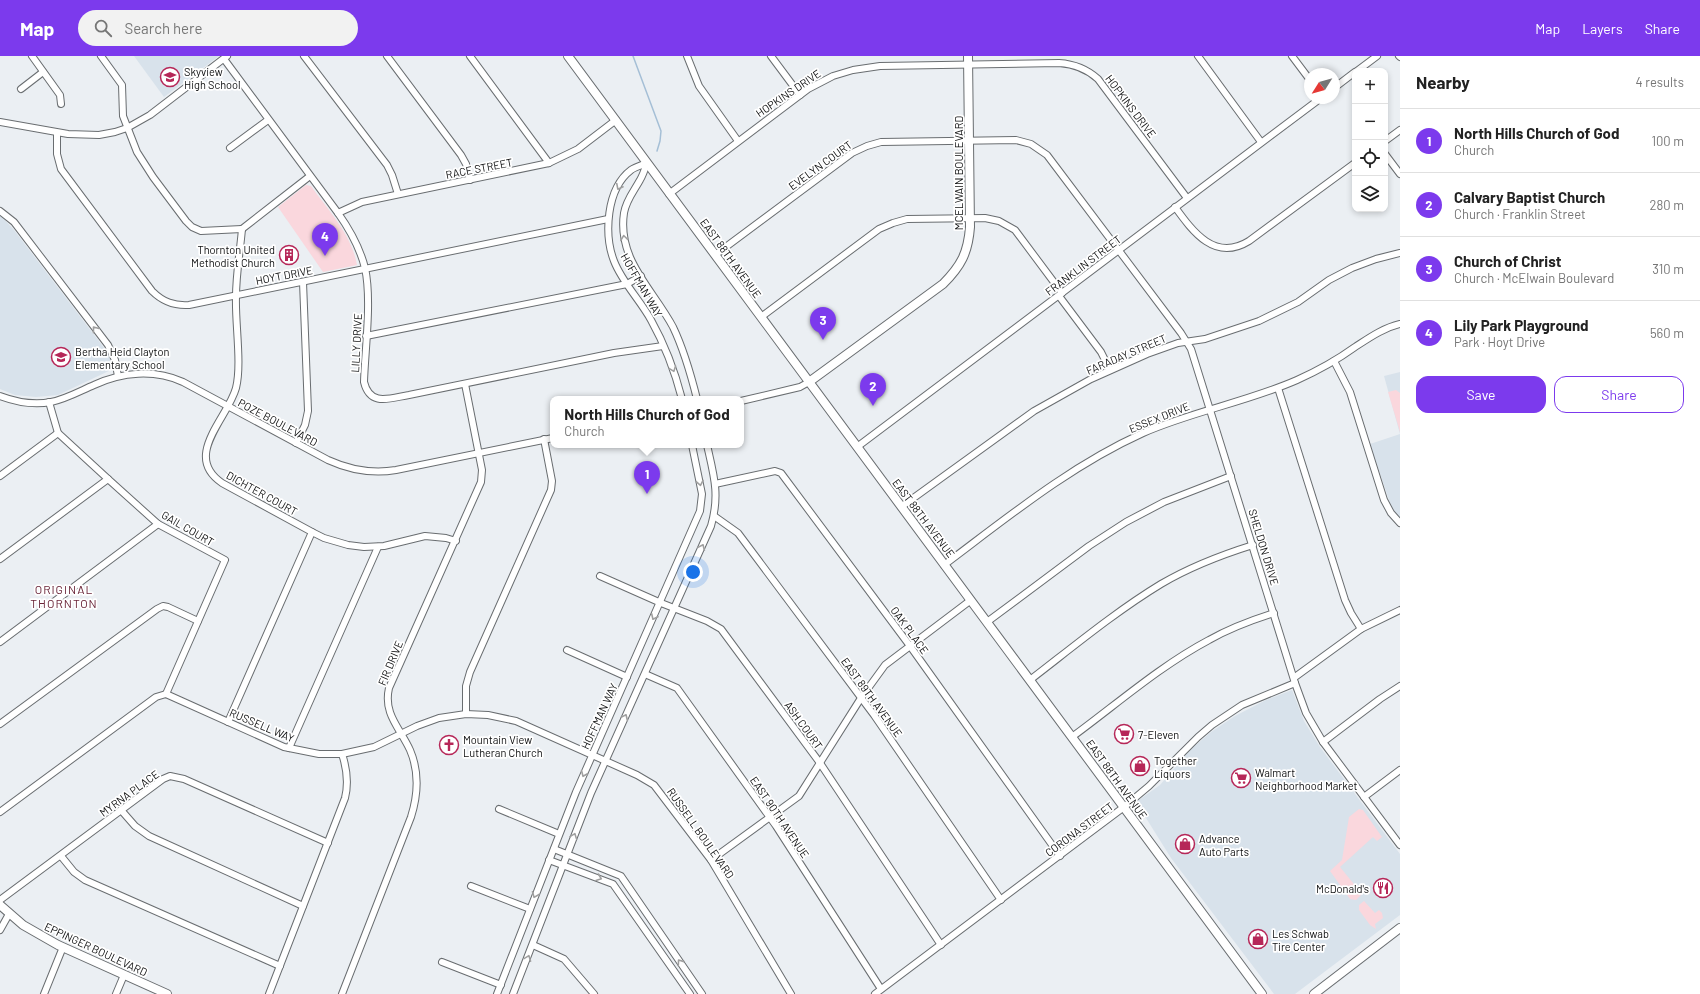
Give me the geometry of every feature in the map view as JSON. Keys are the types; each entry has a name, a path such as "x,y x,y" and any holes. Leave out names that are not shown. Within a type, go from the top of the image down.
{"main road":[{"name":"EAST 88TH AVENUE","path":"568,56 1262,994"},
{"name":"MCELWAIN BOULEVARD","path":"809,382 943,284 951,276 963,259 969,240 970,218 968,60"},
{"name":"EPPINGER BOULEVARD","path":"0,905 9,914 40,935 167,994"},
{"path":"1314,994 1400,928"}],"street":[{"path":"32,56 60,95 61,104"},
{"path":"101,56 122,85 121,110 127,128 143,162 189,225 201,231 242,229 310,176"},
{"path":"0,122 83,136 99,135 127,128 150,115 226,58 233,56"},
{"path":"304,56 387,165 398,194"},
{"path":"387,56 461,155 466,164 470,180"},
{"path":"470,56 549,163"},
{"path":"687,56 699,86 738,141"},
{"path":"771,56 800,95"},
{"path":"1198,56 1261,142"},
{"path":"1292,56 1304,72"},
{"path":"1361,68 1377,56"},
{"name":"LILLY DRIVE","path":"226,58 268,120 338,213 353,237 365,269 368,298 364,382 367,392 374,398 382,400 614,353 663,346"},
{"name":"HOPKINS DRIVE","path":"670,194 800,95 833,76 869,67 968,60 1059,63 1077,66 1088,71 1106,87 1187,198"},
{"path":"21,89 43,72"},
{"path":"1340,84 1352,75"},
{"name":"FRANKLIN STREET","path":"857,447 1313,104"},
{"path":"230,148 268,120"},
{"name":"RACE STREET","path":"338,213 362,202 549,163 578,149 616,120"},
{"path":"1386,140 1400,130"},
{"name":"HOYT DRIVE","path":"57,132 57,154 61,169 158,296 168,302 184,305 608,219"},
{"name":"EVELYN COURT","path":"715,255 852,153 866,146 881,142 1016,140 1031,144 1041,150 1055,164 1119,250"},
{"path":"1388,158 1400,174"},
{"name":"HOFFMAN WAY","path":"647,163 631,170 624,177 612,201 608,219 608,240 614,262 650,319 663,346 672,366 681,396"},
{"name":"HOFFMAN WAY","path":"647,163 641,180 629,198 625,210 623,234 630,259 655,296 680,341 696,396"},
{"path":"1174,208 1194,233 1203,241 1220,247 1234,247 1249,241 1352,165"},
{"path":"0,211 14,222 108,345 115,360 118,376"},
{"path":"761,318 886,225 908,219 994,219 1015,230 1101,352 1110,370"},
{"name":"DICHTER COURT","path":"242,229 236,295 238,370 236,389 206,448 207,463 213,474 222,482 312,532 324,538 348,545 378,547 425,536 446,538 456,541"},
{"name":"SHELDON DRIVE","path":"1119,250 1187,343 1195,357 1306,712 1323,742 1400,845"},
{"name":"FARADAY STREET","path":"902,507 1034,411 1110,370 1147,354 1178,343 1187,343 1259,321 1298,302 1329,280 1352,268 1376,259 1400,253"},
{"path":"366,336 627,284 641,276"},
{"path":"296,443 305,425 308,411 303,282"},
{"name":"ESSEX DRIVE","path":"944,565 1064,476 1086,463 1143,433 1180,418 1278,388 1308,375 1334,361 1371,336 1400,324"},
{"path":"1334,361 1350,392 1384,500 1391,513 1400,522"},
{"name":"POZE BOULEVARD","path":"0,396 26,402 49,402 72,395 118,376 136,373 150,373 166,376 183,382 339,465 356,470 377,472 396,470 550,438"},
{"path":"744,400 800,387 809,382"},
{"name":"FIR DRIVE","path":"342,994 414,808 416,786 415,766 411,752 389,710 387,701 389,688 456,541 481,482 482,470 464,384"},
{"path":"1278,388 1344,600 1361,629"},
{"path":"0,476 58,433 49,402"},
{"name":"GAIL COURT","path":"58,433 158,524 225,560 166,694"},
{"path":"466,714 466,686 470,672 551,490 552,481 544,439"},
{"name":"HOFFMAN WAY","path":"497,994 559,834 592,755 661,603 702,507 702,494 693,448"},
{"path":"513,994 591,793 707,536 714,516 717,500 708,448"},
{"name":"OAK PLACE","path":"715,484 775,471 781,472 910,646 1060,856"},
{"path":"987,622 1089,546 1126,522 1176,497 1231,476"},
{"path":"0,559 108,479"},
{"name":"EAST 89TH AVENUE","path":"714,516 738,533 861,698 1001,900"},
{"path":"0,642 158,524"},
{"path":"228,722 312,532"},
{"path":"1030,680 1128,606 1162,584 1208,560 1253,545"},
{"path":"289,748 378,547"},
{"name":"ASH COURT","path":"600,576 661,603 675,607 714,624 721,629 820,763 941,945"},
{"path":"711,860 799,796 861,698 885,665 971,600"},
{"path":"0,724 157,609 163,606 168,607 198,621"},
{"name":"CORONA STREET","path":"875,994 1124,807 1149,786 1212,725 1248,702 1295,680 1361,629 1400,610"},
{"path":"1072,737 1193,649 1235,627 1274,613"},
{"path":"567,650 628,677"},
{"name":"EAST 90TH AVENUE","path":"645,674 677,688 771,817 881,989"},
{"path":"1323,742 1380,699 1400,686"},
{"path":"0,812 156,697 166,694"},
{"name":"RUSSELL WAY","path":"166,694 289,748 319,754 342,754 374,747 432,720 466,714 488,715 516,721 592,755"},
{"path":"269,994 328,843 347,789 346,768 342,754"},
{"name":"RUSSELL BOULEVARD","path":"592,755 637,775 654,785 711,860 791,994"},
{"path":"1364,797 1400,770"},
{"name":"MYRNA PLACE","path":"0,900 163,779 174,776 184,779 328,843"},
{"path":"121,810 134,826 149,836 303,906"},
{"path":"498,810 559,834"},
{"path":"554,849 621,876 702,994"},
{"path":"61,856 74,872 85,880 280,966"},
{"path":"549,860 613,884 690,994"},
{"path":"471,886 530,909"},
{"path":"0,930 9,914"},
{"path":"532,945 564,959 594,994"},
{"path":"44,994 63,947"},
{"path":"442,962 501,985"},
{"path":"116,994 124,974"}],"shaded area":[{"name":"Skyview High School","path":"134,56 219,56 164,97"},
{"path":"306,185 311,186 345,233 357,265 323,272 278,207"},
{"path":"0,215 14,230 108,353 113,369 58,395 36,397 15,395 0,389"},
{"path":"1400,372 1400,434 1384,376"},
{"path":"1396,390 1400,393 1400,432 1388,392"},
{"path":"1400,434 1400,518 1392,509 1370,444"},
{"path":"1292,690 1304,721 1320,747 1400,854 1400,915 1295,994 1274,994 1171,858 1136,802 1160,785 1189,751 1211,732 1235,716 1266,700"},
{"path":"1359,809 1363,810 1382,837 1377,841 1373,837 1340,867 1362,894 1356,900 1350,899 1330,871 1342,860 1349,817"},
{"path":"1364,901 1375,913 1379,910 1382,913 1383,918 1375,924 1376,929 1370,925 1359,910 1359,905"}],"waterway":[{"path":"633,56 661,131 657,151"}],"place":[{"name":"Skyview High School","path":"170,77"},
{"name":"Thornton United Methodist Church","path":"289,255"},
{"name":"Lily Park Playground","path":"325,256"},
{"name":"Church of Christ","path":"823,340"},
{"name":"Bertha Heid Clayton Elementary School","path":"61,357"},
{"name":"Calvary Baptist Church","path":"873,406"},
{"name":"North Hills Church of God","path":"647,494"},
{"name":"7-Eleven","path":"1124,734"},
{"name":"Mountain View Lutheran Church","path":"449,745"},
{"name":"Together Liquors","path":"1140,766"},
{"name":"Walmart Neighborhood Market","path":"1241,778"},
{"name":"Advance Auto Parts","path":"1185,844"},
{"name":"McDonald's","path":"1383,888"},
{"name":"Les Schwab Tire Center","path":"1258,939"}],"district":[{"name":"ORIGINAL THORNTON","path":"64,596"}]}
